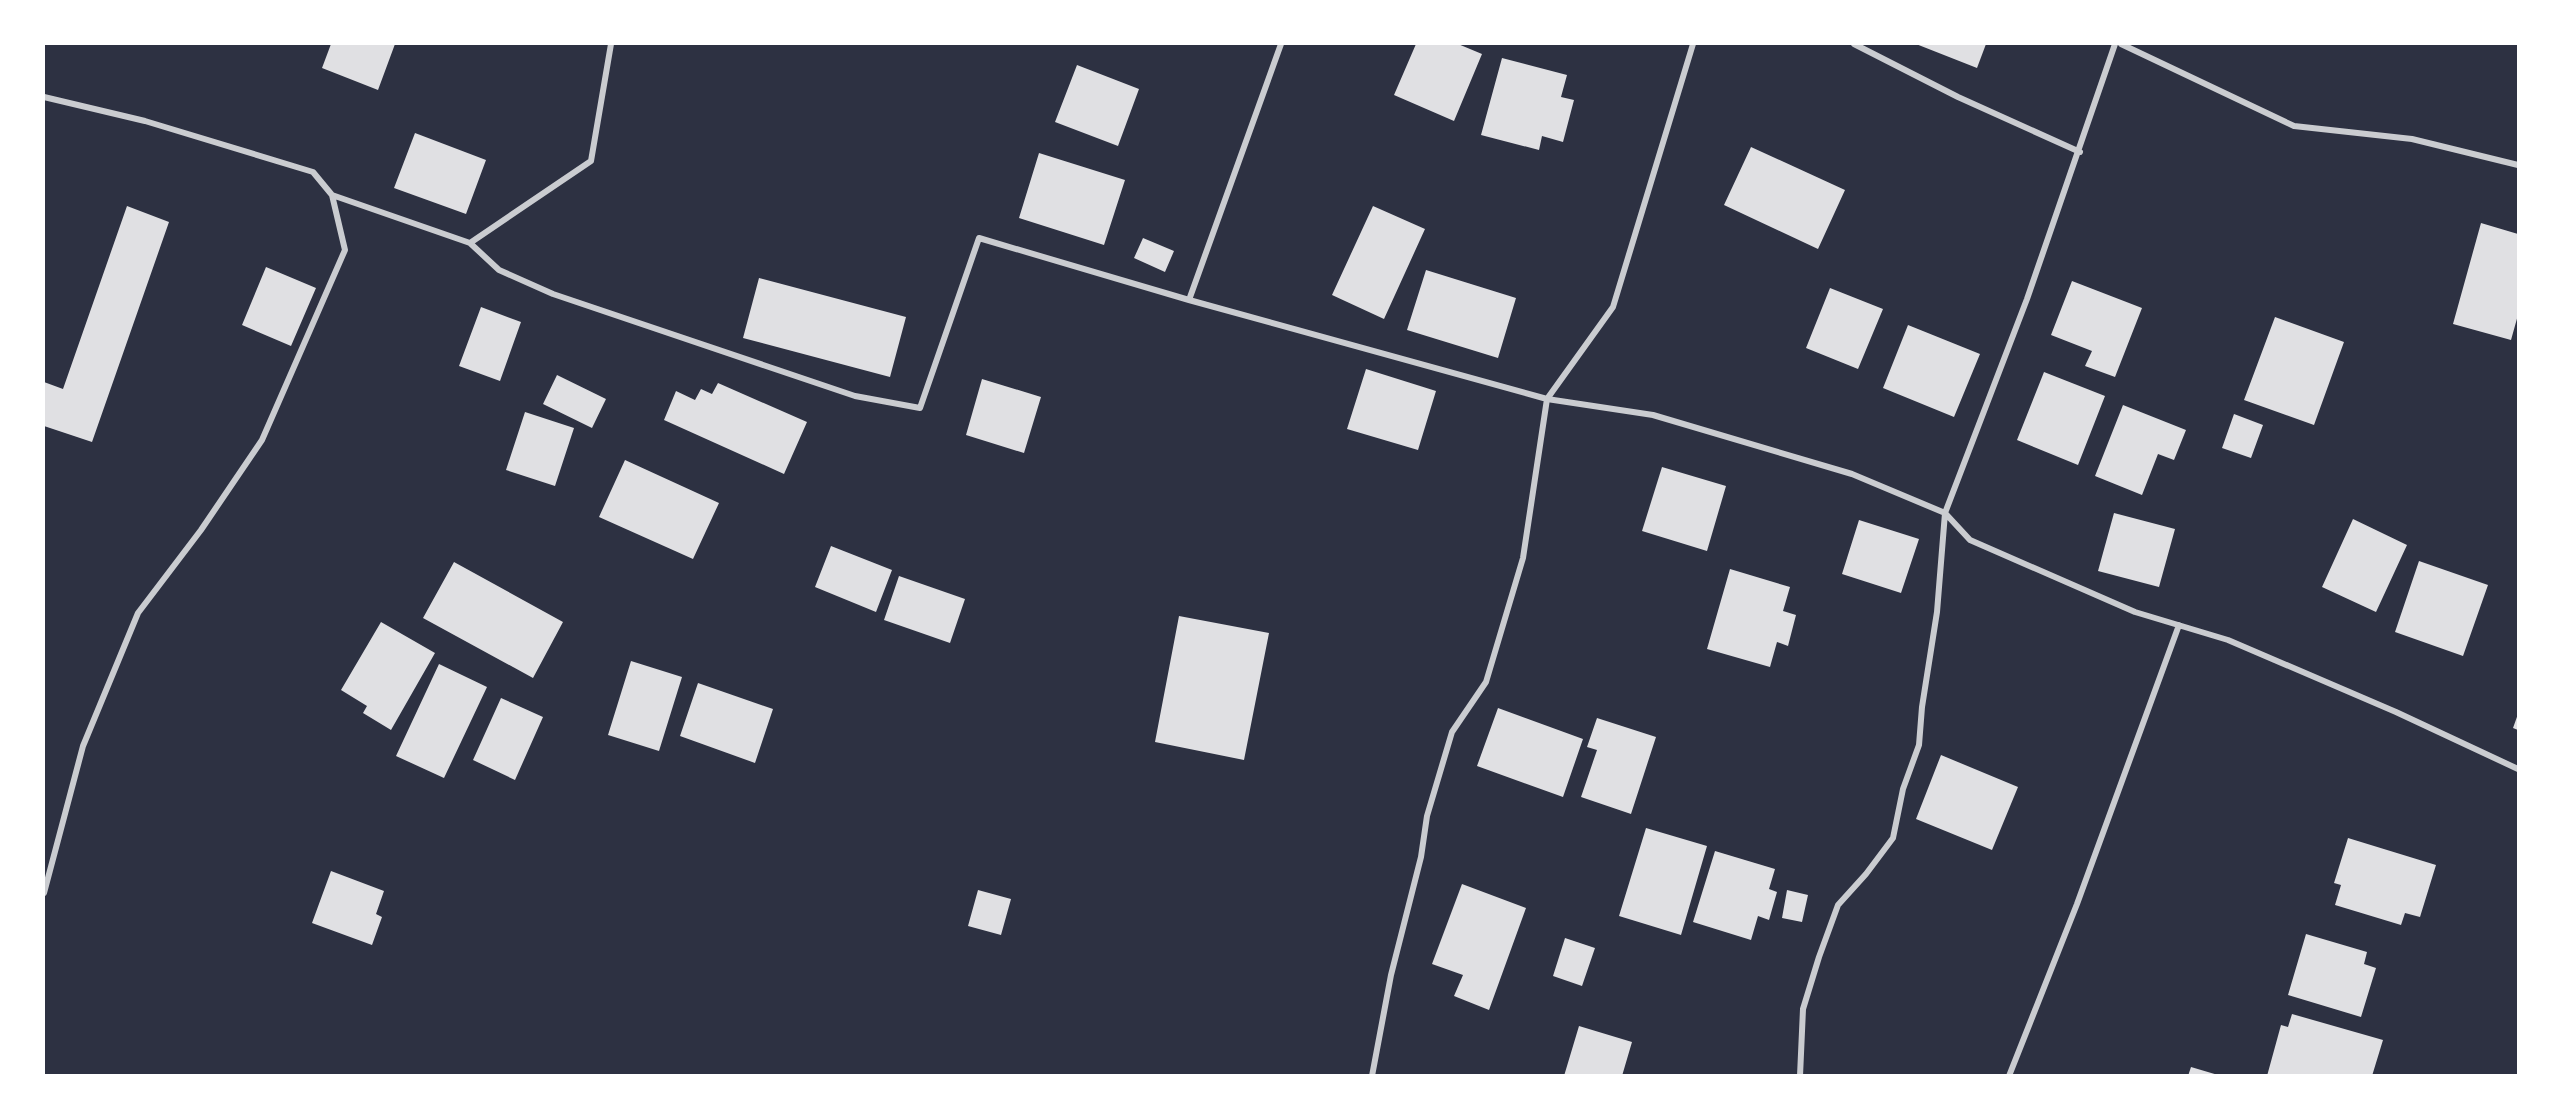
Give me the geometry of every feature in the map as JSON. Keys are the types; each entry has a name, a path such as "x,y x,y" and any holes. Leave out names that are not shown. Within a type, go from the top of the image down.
{"street":[{"path":"470,243 591,161 611,44"},
{"path":"1189,300 1281,44"},
{"path":"1372,1076 1391,975 1421,856 1427,816 1452,732 1486,682 1523,558 1547,399 1613,307 1693,44"},
{"path":"1854,44 1958,97 2080,152"},
{"path":"1800,1076 1803,1009 1818,957 1838,905 1866,874 1893,838 1903,789 1919,745 1922,707 1937,612 1945,513 2027,299 2080,152 2115,44"},
{"path":"2121,44 2294,126 2412,139 2518,165"},
{"path":"44,97 145,121 313,172 332,195 345,250 262,440 201,530 138,613 83,746 44,893"},
{"path":"332,195 470,243 499,270 553,294 855,396 920,408 979,238 1189,300 1547,399 1664,419 1852,474 1945,513 1970,540 2135,612 2228,640 2396,712 2518,769"},
{"path":"2009,1076 2077,904 2179,625"}],"building":[{"path":"331,44 395,44 378,90 322,68"},
{"path":"1416,44 1458,44 1482,54 1454,121 1394,95"},
{"path":"1916,44 1986,44 1977,68"},
{"path":"1502,58 1567,75 1561,97 1574,100 1563,142 1542,136 1539,150 1481,135"},
{"path":"1077,65 1139,89 1118,146 1055,122"},
{"path":"415,133 486,160 466,214 394,188"},
{"path":"1751,147 1845,190 1818,249 1724,205"},
{"path":"1039,153 1125,180 1104,245 1019,218"},
{"path":"127,206 169,222 92,442 44,426 44,382 63,389"},
{"path":"1373,206 1425,229 1384,319 1332,295"},
{"path":"2481,223 2518,234 2518,315 2511,340 2453,324"},
{"path":"1143,238 1174,251 1165,272 1134,258"},
{"path":"266,267 316,288 291,346 242,325"},
{"path":"1426,270 1516,298 1498,358 1407,330"},
{"path":"759,278 906,317 890,377 743,338"},
{"path":"2072,281 2142,308 2115,377 2085,366 2092,351 2051,335"},
{"path":"1830,288 1883,309 1858,369 1806,348"},
{"path":"481,307 521,322 500,381 459,366"},
{"path":"2275,317 2344,342 2314,425 2244,400"},
{"path":"1908,325 1980,354 1954,417 1883,388"},
{"path":"1366,369 1436,391 1418,450 1347,429"},
{"path":"2044,372 2105,396 2078,465 2017,440"},
{"path":"557,375 606,399 592,428 543,404"},
{"path":"982,379 1041,397 1024,453 966,435"},
{"path":"718,383 807,422 784,474 664,420 676,391 695,400 701,389 712,394"},
{"path":"2123,405 2186,430 2174,460 2158,454 2142,495 2095,476"},
{"path":"525,412 574,428 555,486 506,470"},
{"path":"2234,414 2263,425 2251,458 2222,448"},
{"path":"625,460 719,503 693,559 599,517"},
{"path":"1662,467 1726,486 1707,551 1642,531"},
{"path":"2114,513 2175,529 2159,587 2098,571"},
{"path":"2353,519 2407,545 2376,612 2322,587"},
{"path":"1859,520 1919,539 1901,593 1842,574"},
{"path":"831,546 892,570 876,612 815,587"},
{"path":"2419,561 2488,585 2463,656 2395,632"},
{"path":"454,562 563,622 533,678 423,618"},
{"path":"1730,569 1790,587 1783,611 1796,615 1788,646 1777,642 1770,667 1707,649"},
{"path":"899,576 965,599 950,643 884,620"},
{"path":"1179,616 1269,633 1244,760 1155,742"},
{"path":"381,622 435,653 391,730 363,713 367,706 341,690"},
{"path":"631,661 682,677 659,751 608,735"},
{"path":"439,664 487,687 444,778 396,756"},
{"path":"698,683 773,709 755,763 680,736"},
{"path":"501,698 543,717 515,780 473,760"},
{"path":"1498,708 1583,739 1563,797 1477,766"},
{"path":"2518,714 2518,730 2513,728"},
{"path":"1597,718 1656,737 1631,814 1581,797 1597,750 1587,747"},
{"path":"1941,755 2018,787 1992,850 1916,819"},
{"path":"1646,828 1707,846 1681,935 1619,916"},
{"path":"2348,838 2436,865 2420,917 2405,913 2401,925 2335,905 2341,885 2334,883"},
{"path":"1715,851 1775,869 1769,889 1777,892 1769,920 1758,916 1751,940 1693,922"},
{"path":"331,871 384,891 376,914 382,917 372,945 312,923"},
{"path":"1462,884 1526,908 1489,1010 1454,996 1463,975 1432,964"},
{"path":"978,890 1011,899 1001,935 968,926"},
{"path":"1787,890 1808,895 1802,922 1782,918"},
{"path":"2306,934 2367,952 2364,964 2376,968 2361,1017 2288,995"},
{"path":"1565,938 1595,948 1582,986 1553,976"},
{"path":"2292,1014 2383,1040 2372,1076 2267,1076 2281,1025 2288,1027"},
{"path":"1579,1026 1632,1042 1622,1076 1564,1076"},
{"path":"2191,1067 2218,1075 2218,1076 2188,1076"}]}
